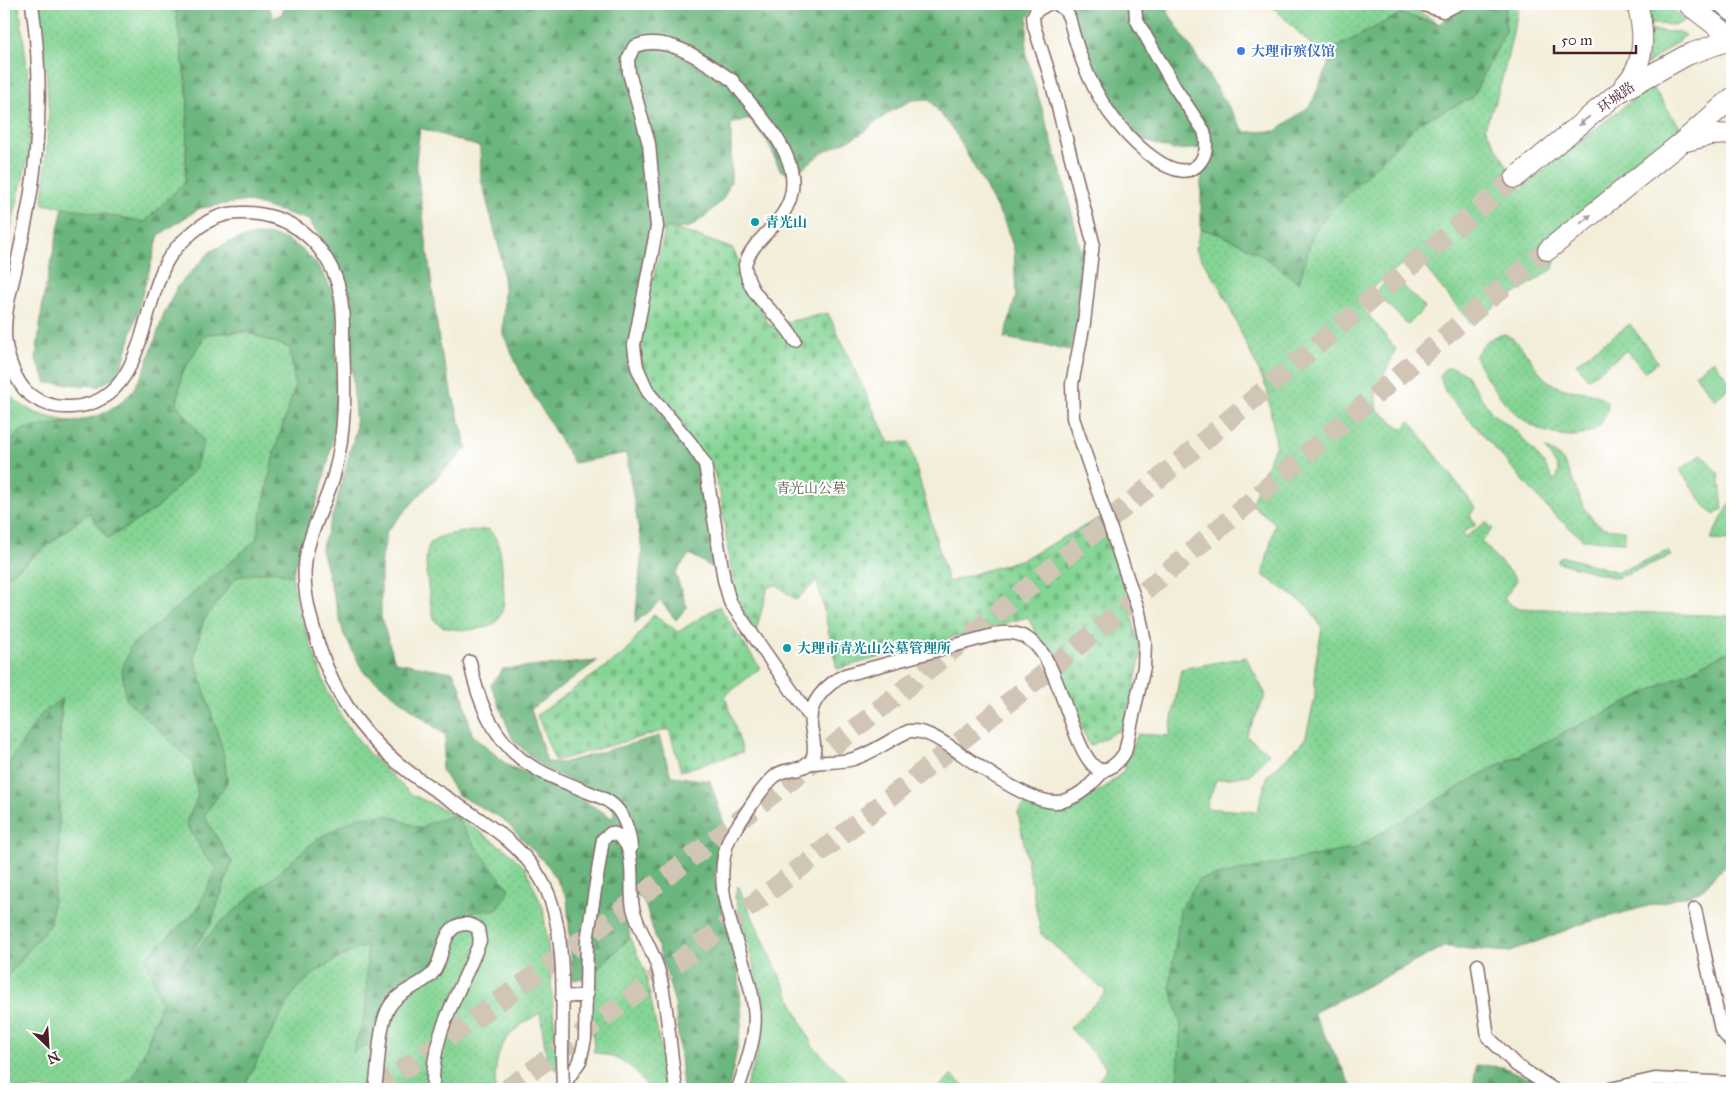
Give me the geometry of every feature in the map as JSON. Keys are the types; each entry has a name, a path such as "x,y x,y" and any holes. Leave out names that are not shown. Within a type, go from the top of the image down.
{"main road":[{"path":"1618,93 1635,73 1640,58 1642,29 1637,4"},
{"path":"1688,4 1732,39"},
{"path":"1724,4 1732,11"},
{"name":"环城路","path":"1515,178 1618,93 1687,55 1732,39"},
{"path":"1548,250 1682,142 1732,98"},
{"path":"1682,142 1710,134 1732,134"}],"street":[{"path":"32,4 40,72 36,155 28,213 6,312 5,331 9,358 20,384 33,397 44,403 68,407 97,401 114,392 132,360 164,266 187,236 210,220 237,213 266,215 294,226 316,245 330,265 340,292 345,379 342,442 330,489 308,550 304,568 307,600 323,661 336,691 346,706 385,751 405,769 497,832 530,862 547,891 553,909 559,942 562,997 562,1089"},
{"path":"738,1089 751,1043 754,1009 725,902 724,870 726,848 730,838 772,779 783,771 798,769 807,764 826,760 852,759 873,751 914,730 934,737 1025,793 1045,802 1062,802 1076,796 1091,785 1105,769 1117,763 1125,752 1141,684 1145,643 1139,612 1073,418 1072,384 1084,323 1093,242 1049,73 1034,26 1033,16 1036,11 1048,4"},
{"path":"1057,4 1066,10 1080,60 1116,121 1159,163 1181,169 1194,167 1202,160 1205,152 1206,139 1204,131 1174,86 1136,19 1135,4"},
{"path":"1421,4 1443,11 1459,4"},
{"path":"795,341 784,321 763,305 749,280 745,265 754,248 783,214 791,195 792,171 785,150 733,81 673,46 653,43 634,47 628,59 629,73 649,144 651,187 657,227 634,345 637,367 655,404 690,442 705,464 724,580 730,602 810,717"},
{"path":"807,764 814,752 810,717 816,701 830,685 845,675 1003,632 1014,632 1032,642 1042,651 1085,752 1095,767 1105,769"},
{"path":"470,662 477,692 487,716 511,749 526,762 545,774 612,803 626,825 630,839 633,909 659,975 676,1089"},
{"path":"562,1089 576,1070 586,1039 587,941 603,839 611,833 620,836 631,852"},
{"path":"1695,909 1721,1030 1732,1043"},
{"path":"375,1089 385,1020 389,1008 399,996 432,974 453,929 463,924 472,925 479,933 480,941 435,1046 432,1068 433,1089"},
{"path":"1478,965 1488,1037 1516,1065 1553,1089"},
{"path":"562,997 587,995"},
{"path":"1610,1089 1655,1079 1732,1083"}],"green space":[{"path":"4,4 19,4 31,98 29,153 4,257"},
{"path":"36,4 175,4 188,99 185,182 145,222 43,204 49,111 46,70"},
{"path":"175,4 267,4 274,18 283,13 282,4 1040,4 1028,17 1026,55 1066,189 1083,258 1080,305 1070,350 1004,338 1016,296 1014,249 1004,221 956,134 929,99 912,100 888,113 861,134 822,153 792,176 780,170 768,142 750,119 731,124 731,181 723,199 707,215 690,227 648,234 642,279 653,403 707,480 717,542 711,567 690,554 675,573 687,607 676,620 660,601 635,623 642,550 626,453 574,463 523,378 503,334 504,286 500,251 481,179 480,147 420,128 416,161 440,348 467,448 428,486 387,531 381,564 381,617 395,662 453,672 461,688 472,734 507,765 565,789 614,819 613,800 545,769 513,740 491,685 503,669 597,661 531,709 547,762 562,763 659,736 671,776 710,781 726,830 714,878 738,963 742,1023 729,1089 683,1089 675,1003 644,900 623,888 630,938 589,977 573,980 567,898 549,867 503,819 458,795 441,770 446,736 363,671 344,635 321,549 335,508 356,429 349,323 337,263 309,220 247,201 200,208 159,235 120,374 99,386 47,383 36,360 43,300 63,207 145,222 185,182 188,99"},
{"path":"1064,4 1167,4 1167,11 1245,132 1276,131 1311,105 1335,48 1400,14 1439,24 1464,4 1506,4 1505,33 1472,98 1420,122 1330,211 1313,233 1299,283 1253,250 1229,238 1201,229 1201,182 1207,148 1173,150 1142,140 1114,114 1084,60"},
{"path":"1270,4 1405,4 1438,23 1400,14 1329,63"},
{"path":"1506,4 1517,4 1518,10 1501,84 1485,127 1520,189 1651,85 1683,131 1543,245 1556,257 1553,269 1470,323 1415,255 1357,300 1396,349 1376,392 1378,410 1402,429 1410,421 1476,508 1470,515 1476,525 1463,532 1465,537 1486,522 1493,529 1481,541 1517,580 1504,599 1516,608 1732,616 1732,653 1726,653 1483,773 1356,848 1199,879 1170,985 1181,1024 1177,1089 1092,1089 1107,1068 1070,1028 1106,992 1041,934 1018,812 1026,803 1061,809 1084,801 1105,787 1123,772 1138,734 1169,736 1181,669 1246,657 1266,695 1246,736 1269,753 1250,775 1216,780 1206,808 1257,812 1268,775 1305,740 1315,697 1315,666 1322,628 1308,606 1263,575 1275,523 1251,504 1276,444 1267,389 1221,289 1195,249 1201,229 1217,233 1264,254 1299,283 1313,233 1330,211 1420,122 1472,98 1505,33"},
{"path":"1645,4 1663,4 1686,20 1676,25 1650,24"},
{"path":"1651,31 1678,32 1686,35 1646,65"},
{"name":"青光山公墓","path":"666,227 733,249 769,326 828,313 889,443 909,442 948,582 1023,559 1100,518 1126,591 1141,655 1125,727 1090,746 1028,617 837,669 817,580 796,600 777,585 768,587 756,631 735,599 720,493 713,469 663,414 643,371 639,335"},
{"path":"255,235 274,236 297,246 316,264 330,287 337,311 336,390 331,449 324,478 292,576 272,571 236,577 203,621 194,657 224,755 227,782 204,816 232,862 211,924 175,973 219,924 317,839 358,817 387,815 422,829 426,824 455,815 477,849 509,889 498,909 473,912 442,959 386,1003 375,1042 353,1052 366,1010 367,946 325,966 306,981 291,997 243,1089 115,1089 133,1078 147,1045 161,1003 146,957 196,911 217,869 205,856 186,823 198,796 192,762 126,699 122,670 131,646 256,540 275,450 295,387 290,348 246,332 206,334 182,373 177,404 204,441 195,469 157,508 108,539 89,512 4,580 4,492 10,479 4,471 4,447 24,429 78,421 100,415 119,404 132,392 144,371 164,314 177,287 211,251 229,242"},
{"path":"1393,275 1425,308 1408,325 1375,292"},
{"path":"1630,324 1658,362 1644,372 1627,350 1588,379 1576,363"},
{"path":"246,332 290,348 295,387 275,450 256,540 131,646 161,732 193,762 198,796 186,823 205,856 218,869 196,911 147,957 161,1003 147,1045 133,1078 115,1089 4,1089 4,980 50,924 59,850 59,756 62,698 4,770 4,580 90,512 108,539 157,508 204,441 177,404 182,373 206,333"},
{"path":"1505,334 1520,345 1540,374 1554,385 1568,390 1596,395 1608,404 1604,418 1597,427 1588,433 1576,436 1551,433 1528,423 1504,402 1475,357 1487,341"},
{"path":"1713,360 1732,385 1715,400 1695,374"},
{"path":"1446,368 1454,368 1465,373 1491,412 1516,431 1544,463 1553,480 1557,478 1559,470 1546,449 1556,454 1569,472 1584,507 1591,518 1603,527 1624,530 1625,542 1584,540 1551,512 1445,392 1440,376"},
{"path":"4,389 20,403 35,412 51,418 72,422 24,429 4,447"},
{"path":"1702,454 1719,475 1723,509 1714,515 1704,505 1680,470"},
{"path":"1732,500 1732,541 1710,540"},
{"path":"488,529 499,546 504,598 501,613 496,622 484,628 466,630 441,626 434,617 430,598 426,565 429,546 434,540 446,535"},
{"path":"1668,551 1671,556 1616,578 1557,562 1561,556 1618,572"},
{"path":"272,571 292,576 297,606 328,693 343,719 369,754 411,794 455,815 422,829 387,815 317,839 219,924 170,980 211,924 231,862 204,816 227,782 224,755 194,657 203,621 236,577"},
{"path":"719,606 760,668 725,696 743,752 681,771 669,729 555,761 537,715 625,653 654,614 678,632"},
{"path":"1726,653 1732,653 1732,858 1700,892 1582,924 1510,952 1444,947 1313,1013 1351,1085 1349,1089 1177,1089 1181,1024 1170,985 1180,910 1199,879 1356,848 1483,773"},
{"path":"62,698 59,756 59,850 50,924 4,980 4,770 40,716"},
{"path":"455,815 509,852 526,869 543,908 549,954 558,1071 547,1062 540,1013 518,1028 504,1043 497,1062 495,1089 243,1089 291,997 306,980 325,966 346,954 367,946 366,1010 353,1052 386,1003 442,959 473,912 477,849"},
{"path":"738,886 812,1045 856,1089 745,1089 757,1056 761,993 735,896"},
{"path":"630,938 645,971 669,1089 648,1089 632,1068 620,1060 594,1052 589,977"},
{"path":"1476,1065 1503,1067 1552,1089 1473,1089"},
{"path":"951,1075 967,1089 938,1089"}],"tunnel":[{"path":"375,1089 524,983 670,874 814,762 1097,531 1515,178"},
{"path":"507,1089 741,914 971,733 1122,610 1548,250"}],"place":[{"name":"大理市殡仪馆","path":"1241,51"},
{"name":"青光山","path":"755,222"},
{"name":"大理市青光山公墓管理所","path":"787,648"}]}
